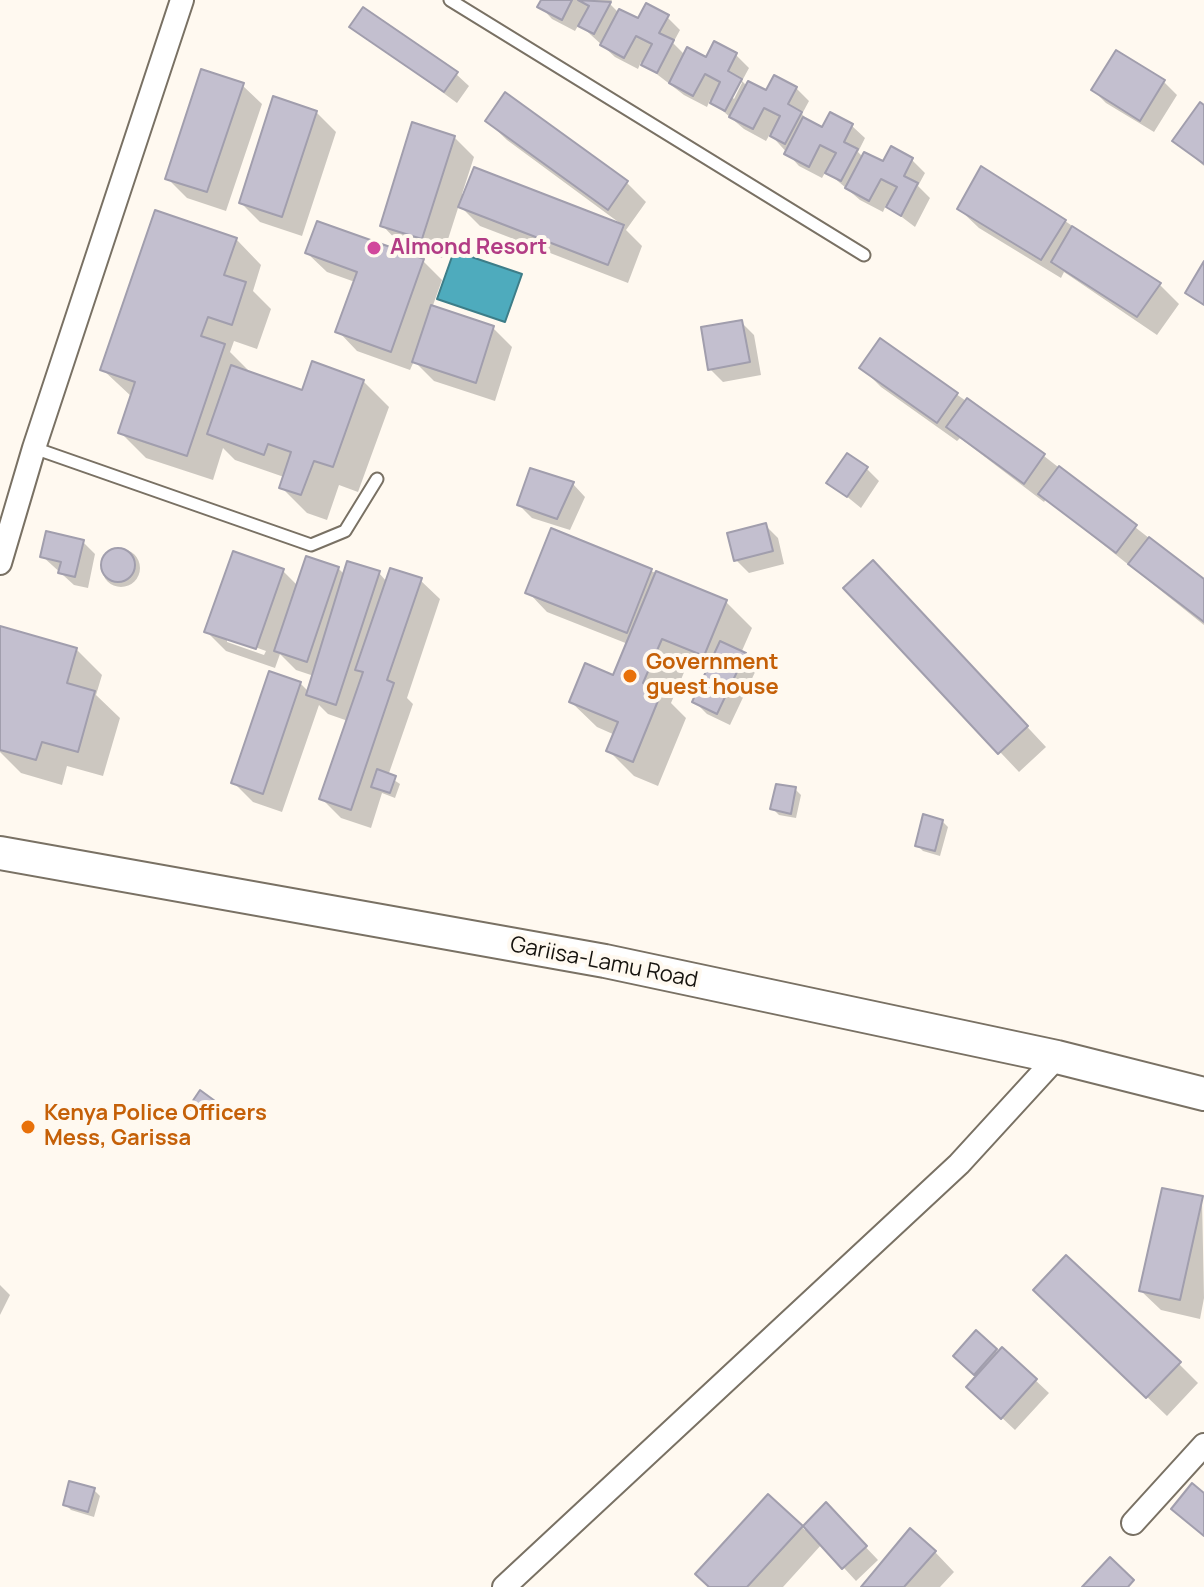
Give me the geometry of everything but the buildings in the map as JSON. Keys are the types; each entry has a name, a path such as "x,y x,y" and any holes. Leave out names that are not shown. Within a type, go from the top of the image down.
{"street":[{"path":"0,563 34,448 182,0"},
{"name":"Gariisa-Lamu Road","path":"0,853 605,961 1057,1057 1204,1094"},
{"path":"504,1587 959,1164 1057,1057"},
{"path":"1133,1523 1204,1445"}],"lane":[{"path":"450,0 864,255"},
{"path":"34,448 311,545 345,531 377,479"}],"water":[{"path":"454,251 522,274 505,322 437,299"}],"place":[{"name":"Almond Resort","path":"374,248"},
{"name":"Government guest house","path":"630,676"},
{"name":"Kenya Police Officers Mess, Garissa","path":"28,1127"}]}
